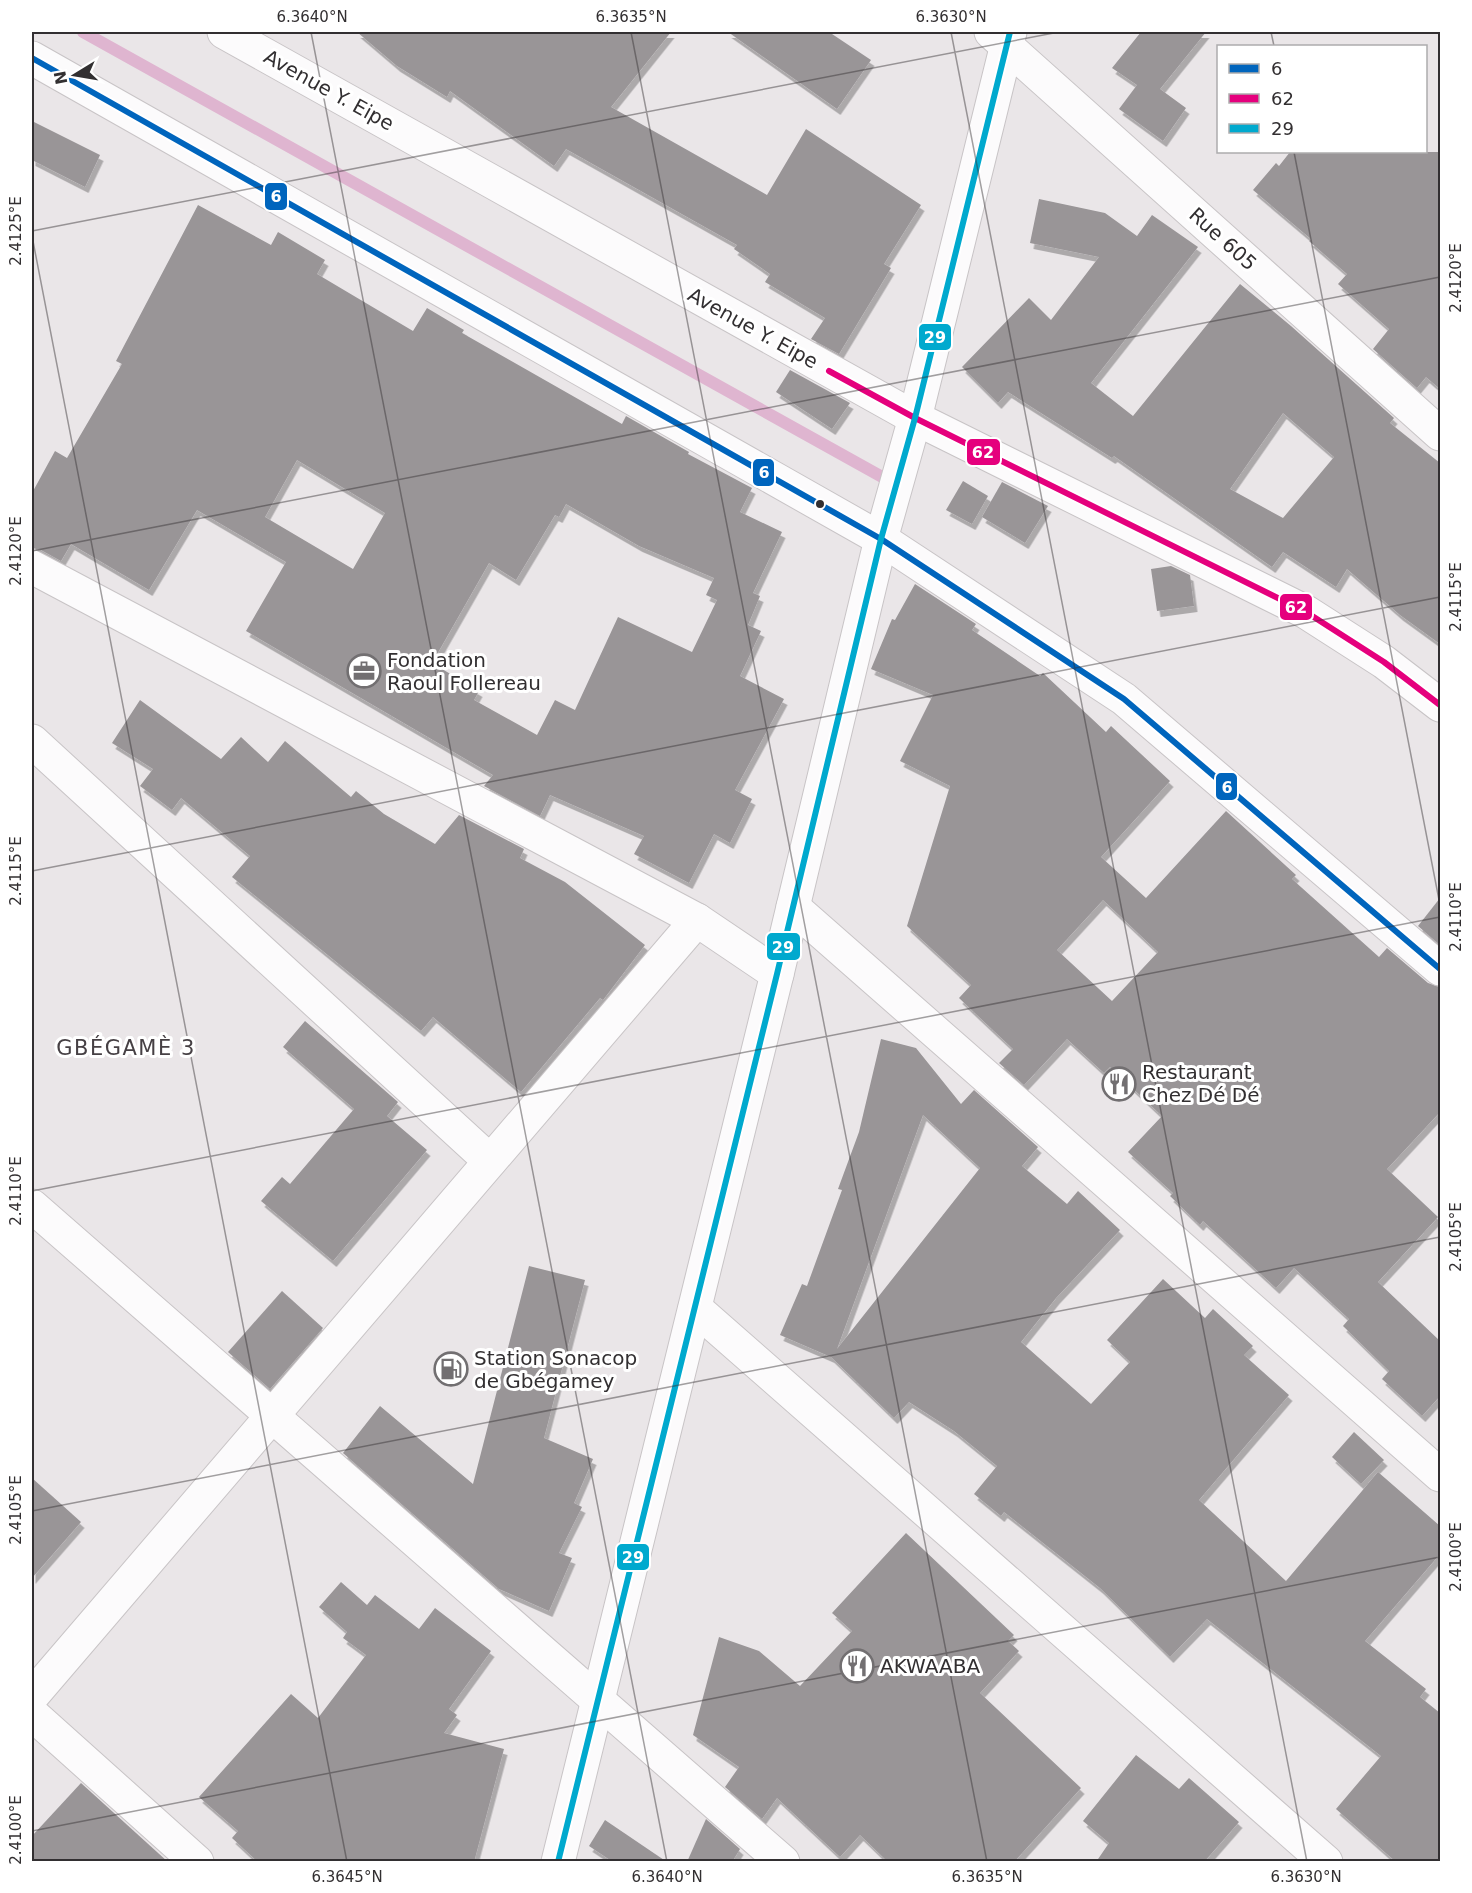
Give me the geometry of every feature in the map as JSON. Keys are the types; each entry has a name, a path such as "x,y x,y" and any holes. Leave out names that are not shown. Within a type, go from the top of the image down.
{"street":[{"name":"Avenue Y. Eipe","path":"224,32 915,418 1306,612 1384,662 1440,705"},
{"path":"558,1862 882,539 915,418 1003,36"},
{"name":"Rue 605","path":"1003,36 1440,434"},
{"path":"32,58 882,539 1124,699 1440,969"},
{"path":"32,567 696,920 777,974"},
{"path":"32,741 490,1161"},
{"path":"793,907 1440,1475"},
{"path":"32,1696 696,920"},
{"path":"32,1206 783,1862"},
{"path":"695,1308 1326,1862"},
{"path":"32,1714 197,1862"}],"building":[{"path":"357,32 671,32 611,107 767,195 806,129 921,205 884,264 891,268 839,354 811,339 825,318 765,282 770,274 734,249 737,245 566,149 554,166 450,91 447,97 397,66"},
{"path":"728,32 829,32 871,60 837,109"},
{"path":"1141,32 1206,32 1160,89 1186,108 1163,141 1119,109 1137,85 1112,68"},
{"path":"32,121 100,155 85,187 32,160"},
{"path":"1440,152 1440,389 1426,377 1417,388 1373,349 1389,329 1338,284 1347,274 1309,241 1311,239 1253,190 1276,163 1279,166 1289,153"},
{"path":"1039,199 1105,213 1137,236 1152,215 1198,247 1091,383 1133,416 1240,284 1394,418 1390,423 1440,463 1440,644 1400,615 1347,569 1336,587 1283,552 1272,567 1114,456 1112,458 1008,392 998,403 962,367 1029,298 1051,320 1099,257 1030,243","holes":["1283,413 1334,457 1283,518 1230,489"]},
{"path":"198,205 271,245 278,232 325,260 317,274 413,331 427,308 464,330 462,333 622,424 626,416 689,452 688,454 752,488 740,512 782,532 753,593 760,596 748,625 761,631 740,676 784,699 735,790 752,799 730,843 714,834 689,883 634,854 644,836 550,795 540,816 484,786 493,775 246,631 286,562 197,510 149,590 71,544 61,561 41,550 32,548 32,493 55,451 67,458 122,364 116,361","holes":["297,460 385,513 353,569 265,517","566,504 639,546 714,578 706,595 717,600 692,652 618,617 575,710 555,700 537,735 474,700 479,691 432,663 489,563 516,580 555,515 559,517"]},
{"path":"790,370 850,403 832,429 776,392"},
{"path":"963,481 988,496 972,524 946,510"},
{"path":"1002,482 1048,506 1025,543 982,517"},
{"path":"1171,566 1190,575 1194,606 1157,611 1151,569"},
{"path":"915,584 976,624 972,630 1040,676 1043,673 1106,732 1111,726 1170,781 1101,857 1146,898 1226,811 1296,875 1292,879 1379,957 1387,948 1428,983 1440,987 1440,1112 1387,1169 1438,1217 1378,1282 1440,1341 1440,1396 1422,1416 1382,1379 1389,1371 1343,1326 1349,1319 1294,1268 1276,1288 1203,1221 1200,1225 1170,1196 1173,1193 1128,1152 1162,1116 1110,1067 1104,1073 1067,1039 1024,1085 999,1063 1013,1049 959,998 971,985 907,926 950,786 900,761 933,695 871,669 892,619 895,620","holes":["1103,900 1158,952 1112,1001 1057,950"]},
{"path":"140,700 221,759 241,737 268,762 285,741 351,797 356,791 384,814 435,844 459,815 524,849 520,858 565,882 645,945 603,1000 600,998 521,1092 433,1017 421,1031 232,877 250,856 181,798 172,810 140,786 153,769 112,743"},
{"path":"1440,898 1440,945 1418,926"},
{"path":"305,1021 398,1102 387,1116 427,1150 333,1261 261,1201 282,1177 290,1184 354,1109 283,1047"},
{"path":"881,1039 916,1048 961,1104 974,1090 1038,1147 1022,1166 1067,1204 1078,1191 1120,1230 1056,1298 1021,1342 1091,1404 1130,1362 1107,1340 1163,1279 1205,1318 1213,1309 1253,1346 1244,1355 1289,1395 1199,1500 1286,1581 1378,1472 1440,1526 1440,1554 1365,1641 1426,1689 1420,1697 1440,1713 1440,1862 1396,1862 1336,1809 1381,1756 1207,1619 1170,1657 1100,1588 1004,1512 1001,1516 974,1494 997,1466 954,1431 909,1402 894,1418 831,1357 780,1335 802,1284 807,1286 842,1190 838,1189 859,1132","holes":["923,1115 980,1168 837,1349"]},
{"path":"529,1266 585,1280 544,1438 593,1459 574,1503 582,1507 559,1553 572,1558 549,1611 499,1589 343,1453 380,1406 473,1484"},
{"path":"282,1291 323,1328 270,1389 228,1352"},
{"path":"1354,1432 1384,1460 1361,1484 1332,1457"},
{"path":"32,1478 81,1522 32,1578"},
{"path":"906,1533 1014,1635 1008,1641 1019,1651 980,1693 1081,1788 1014,1862 888,1862 860,1835 840,1857 777,1798 762,1819 725,1787 739,1767 693,1735 719,1637 759,1651 800,1686 852,1631 832,1613"},
{"path":"341,1582 367,1605 375,1595 419,1629 435,1608 491,1651 449,1709 457,1715 444,1733 504,1749 474,1862 258,1862 232,1838 238,1831 199,1797 291,1694 318,1718 366,1655 343,1638 347,1632 319,1607"},
{"path":"1136,1755 1179,1789 1189,1778 1239,1822 1204,1862 1096,1862 1109,1843 1083,1821"},
{"path":"81,1783 168,1862 32,1862 32,1836"},
{"path":"706,1819 740,1849 732,1862 687,1862"},
{"path":"605,1820 667,1862 613,1862 589,1846"}],"waterway":[{"path":"83,32 893,483"}],"transit line":[{"name":"29","path":"558,1862 777,974 881,539 915,418 1010,32"},
{"name":"6","path":"32,58 881,539 1124,699 1440,969"},
{"name":"62","path":"829,371 915,418 1306,612 1384,662 1440,705"}],"place":[{"name":"Fondation Raoul Follereau","path":"364,671"},
{"name":"Restaurant Chez Dé Dé","path":"1119,1084"},
{"name":"Station Sonacop de Gbégamey","path":"451,1369"},
{"name":"AKWAABA","path":"857,1666"}],"district":[{"name":"GBÉGAMÈ 3","path":"126,1048"}]}
